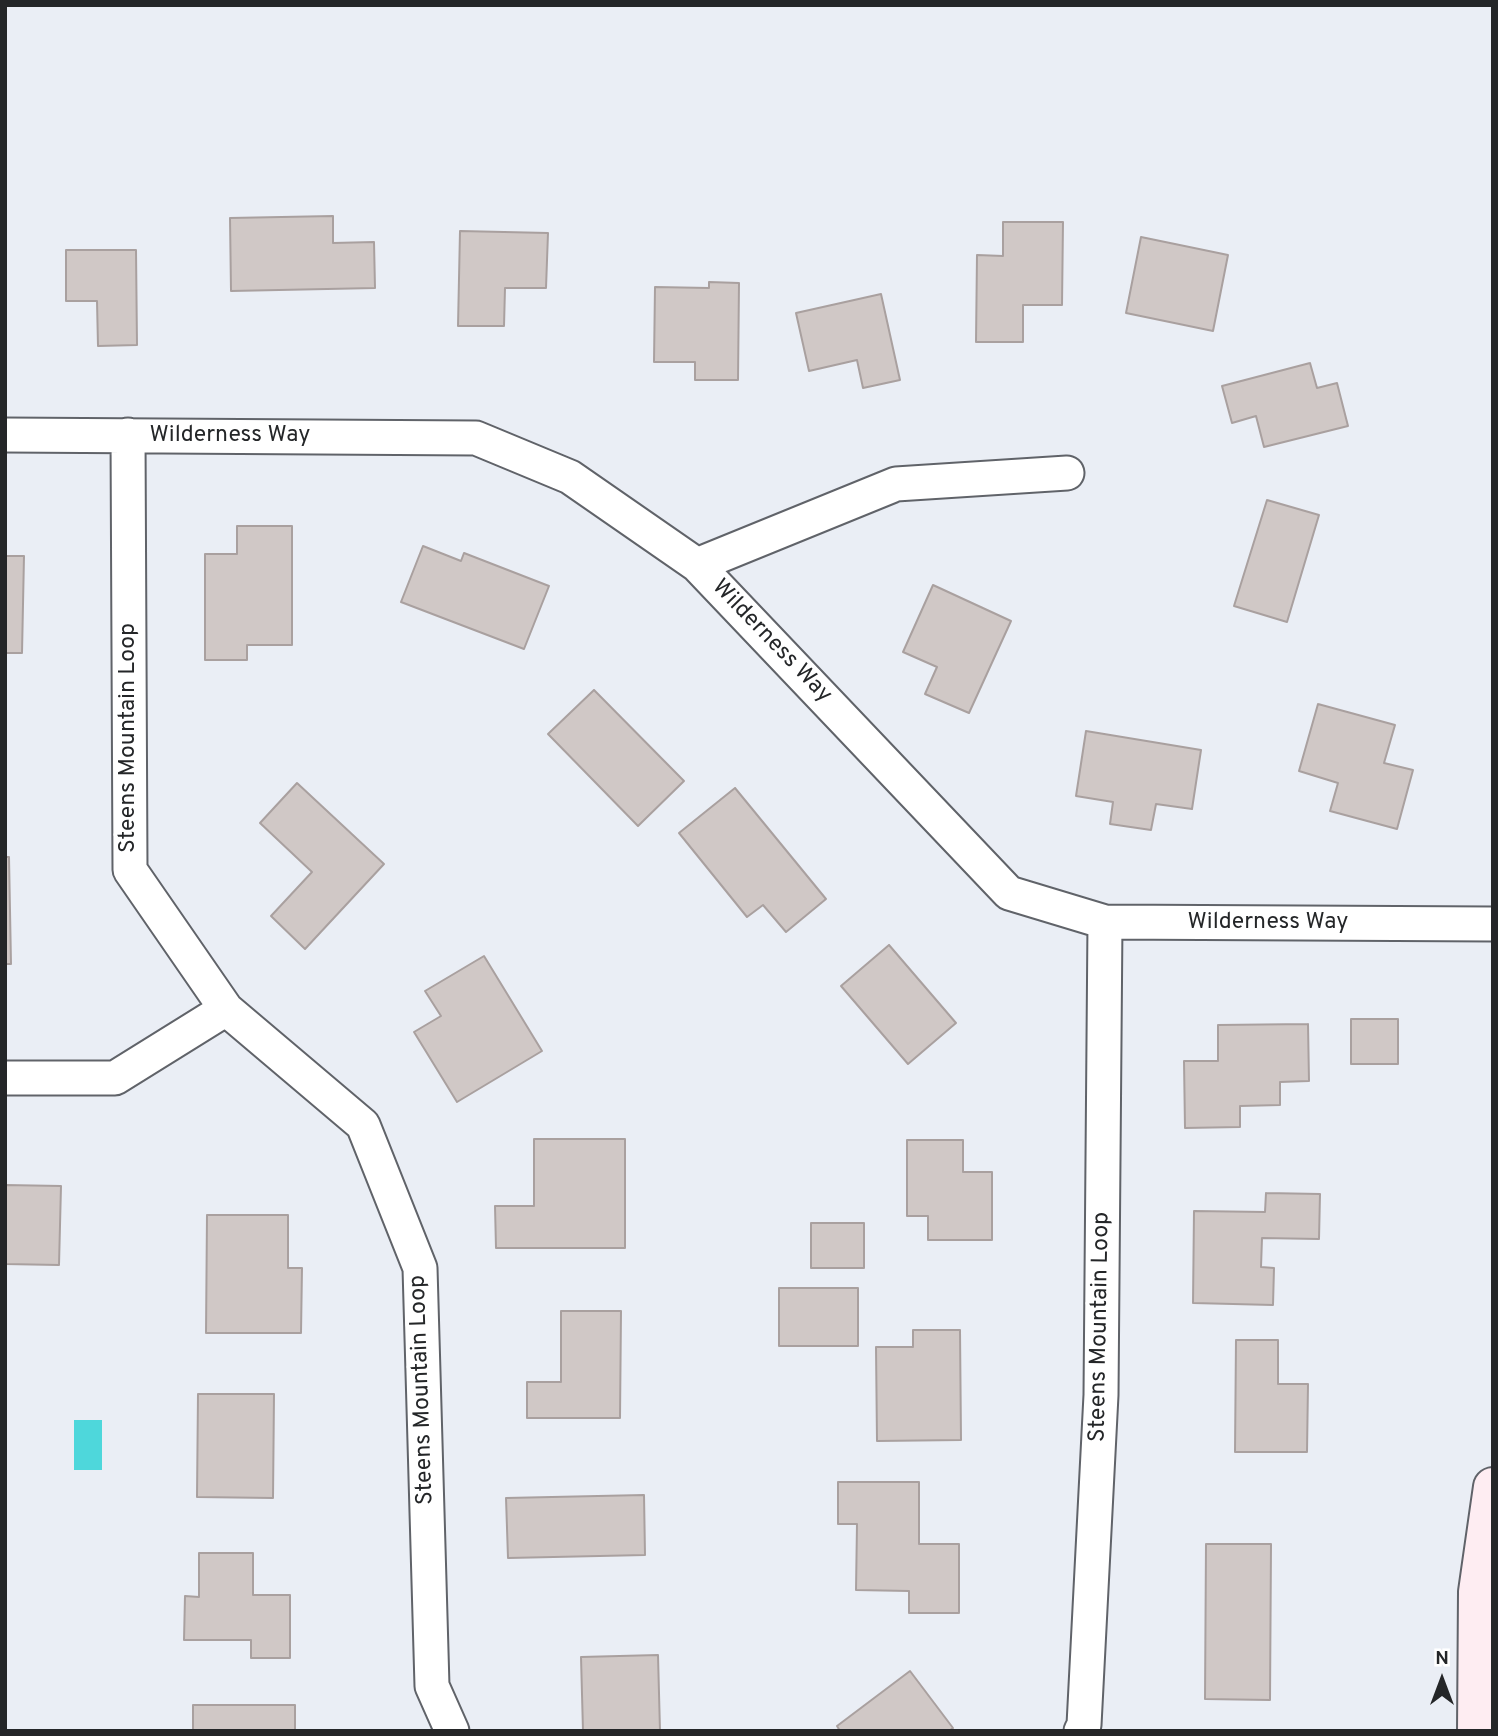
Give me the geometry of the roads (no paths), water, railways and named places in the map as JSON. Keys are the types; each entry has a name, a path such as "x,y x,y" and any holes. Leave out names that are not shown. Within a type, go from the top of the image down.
{"main road":[{"path":"1478,1731 1478,1592 1493,1487"}],"street":[{"name":"Wilderness Way","path":"5,435 477,438 570,477 697,565 1009,893 1105,922 1493,924"},
{"name":"Steens Mountain Loop","path":"128,435 130,870 226,1009 363,1125 420,1268 432,1686 452,1731"},
{"path":"697,565 896,484 1068,473"},
{"name":"Steens Mountain Loop","path":"1081,1731 1084,1725 1101,1395 1105,922"},
{"path":"5,1078 115,1078 226,1009"}],"water":[{"path":"74,1420 102,1420 102,1470 74,1470"}]}
